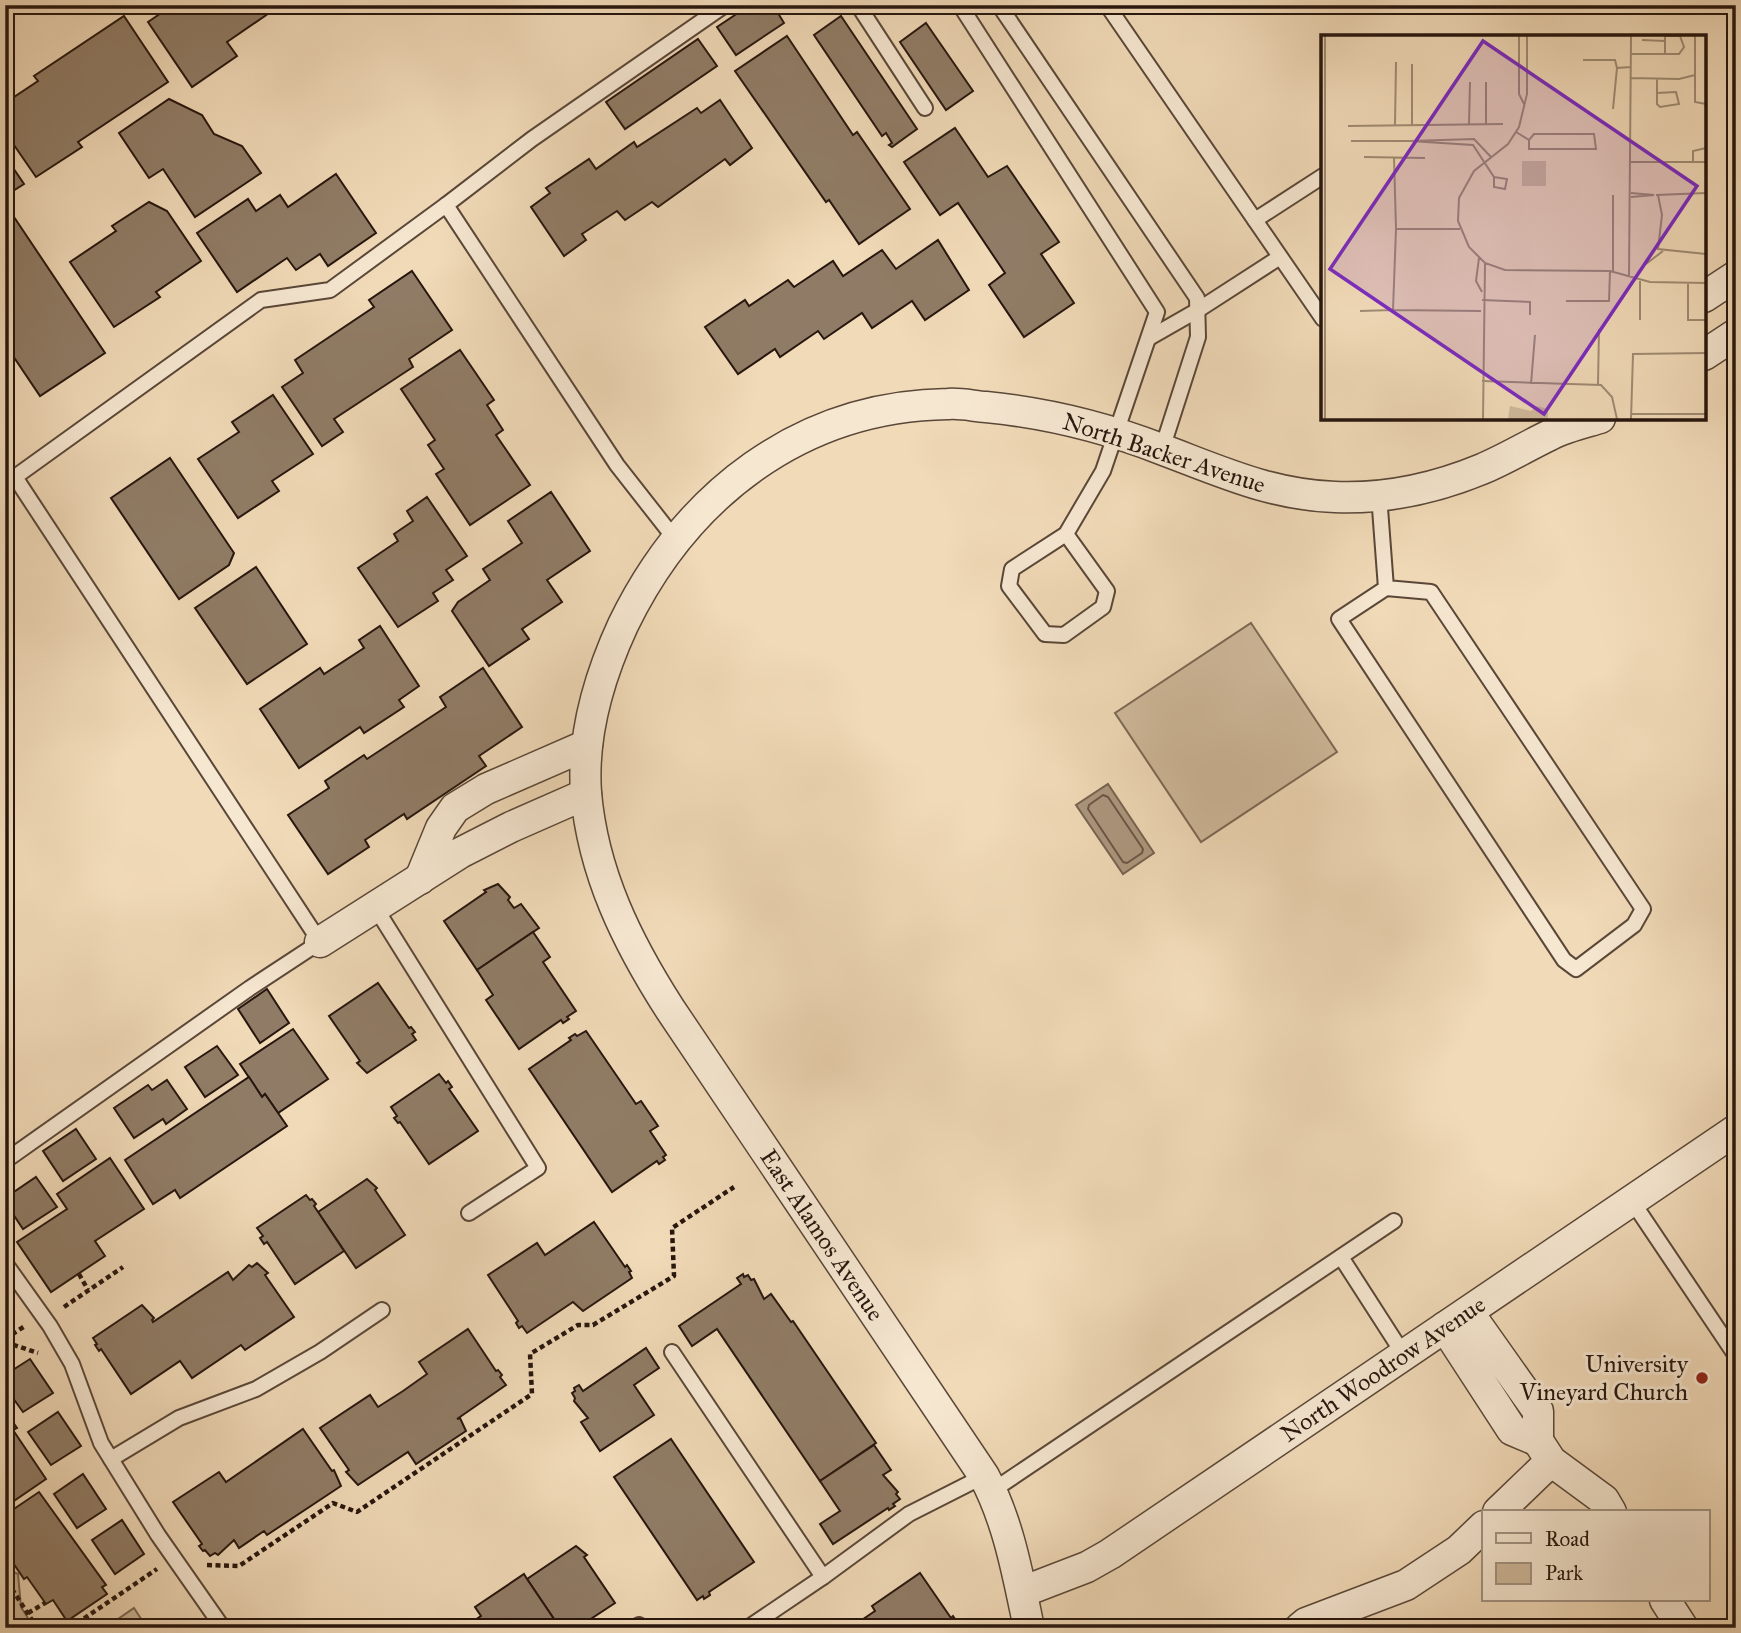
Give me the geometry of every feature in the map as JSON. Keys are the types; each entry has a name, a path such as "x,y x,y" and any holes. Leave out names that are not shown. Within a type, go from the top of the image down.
{"street":[{"path":"1706,296 1736,276"},
{"path":"1706,354 1736,334"},
{"name":"North Backer Avenue","path":"596,850 586,794 587,745 609,655 638,594 675,539 709,502 744,472 783,447 833,425 892,409 950,404 1027,411 1116,433 1238,480 1289,493 1336,498 1418,490 1453,480 1485,468 1558,426 1590,420"},
{"path":"420,879 441,828 455,808 486,789 587,745"},
{"path":"320,942 490,837 586,794"},
{"name":"East Alamos Avenue","path":"596,850 620,924 652,981 988,1483 1009,1539 1029,1628"},
{"name":"North Woodrow Avenue","path":"1022,1592 1087,1567 1110,1555 1736,1130"},
{"path":"1456,1320 1538,1411 1544,1451 1604,1500 1610,1510"},
{"path":"1500,1510 1544,1451"},
{"path":"1300,1628 1306,1623 1406,1586 1459,1549 1482,1528"},
{"path":"1666,1602 1683,1628"}],"lane":[{"path":"15,477 261,300 330,290 532,139 725,5"},
{"path":"858,5 925,108"},
{"path":"960,5 1157,312 1103,471 1066,534 1012,569 1009,586 1045,634 1065,635 1103,607 1107,591 1066,534"},
{"path":"999,5 1197,298 1198,337 1162,449"},
{"path":"1107,5 1280,257 1320,310"},
{"path":"1255,220 1321,177"},
{"path":"446,205 617,465 675,539"},
{"path":"1149,338 1280,257"},
{"path":"5,464 320,942 250,988 5,1161"},
{"path":"1379,495 1386,588"},
{"path":"1386,588 1431,592 1643,909 1634,925 1576,969 1564,960 1339,619 1386,588"},
{"path":"375,907 538,1168 469,1213"},
{"path":"1632,1201 1736,1356"},
{"path":"752,1625 909,1514 988,1483 1395,1221"},
{"path":"1341,1257 1404,1355"},
{"path":"5,1263 62,1346 79,1380 97,1434 111,1459 180,1567 223,1628"},
{"path":"111,1459 179,1418 256,1389 320,1352 382,1310"},
{"path":"672,1352 823,1577"}],"path":[{"path":"70,1628 157,1569 202,1564 239,1566 332,1503 357,1512 532,1394 530,1354 578,1325 593,1325 674,1276 672,1228 734,1187"},
{"path":"79,1274 88,1290"},
{"path":"5,1594 12,1589 37,1628"},
{"path":"28,1614 45,1603"}],"green space":[{"path":"1251,623 1337,752 1201,842 1115,713"},
{"path":"5,1568 18,1574 21,1607 34,1628 5,1628"},
{"path":"134,1608 147,1628 105,1628"}],"water":[{"path":"1108,784 1154,853 1123,874 1076,805"}],"building":[{"path":"173,5 273,5 275,9 227,42 237,56 192,87 148,22"},
{"path":"750,5 773,5 784,23 736,55 717,27"},
{"path":"124,16 168,82 78,142 82,147 36,177 5,132 5,103 38,81 34,76"},
{"path":"841,16 917,129 892,147 886,133 882,136 814,35"},
{"path":"926,23 973,91 946,110 900,42"},
{"path":"787,36 853,135 857,132 910,209 859,244 829,200 826,202 735,71"},
{"path":"698,39 717,66 625,129 606,102"},
{"path":"169,99 202,115 214,134 242,146 261,173 195,217 163,169 149,178 119,133"},
{"path":"720,100 752,148 730,165 725,159 658,207 652,202 625,220 617,211 582,234 586,240 564,256 531,207 550,193 546,188 589,159 596,169 634,142 637,147 697,108 701,113"},
{"path":"955,128 988,177 1007,166 1059,242 1041,254 1074,303 1024,337 989,285 1005,273 958,203 940,215 904,162"},
{"path":"5,156 24,184 5,196"},
{"path":"336,174 376,233 328,266 320,254 296,270 287,258 237,292 197,233 248,199 256,211 280,195 288,207"},
{"path":"149,202 167,211 201,261 156,292 160,297 114,327 70,262 116,231 112,226"},
{"path":"14,217 105,353 40,396 5,344 5,223"},
{"path":"938,240 969,290 925,320 912,301 872,328 862,313 824,339 818,331 780,357 775,349 738,374 705,327 745,300 749,306 788,280 794,287 833,261 843,276 882,250 896,269"},
{"path":"412,271 452,330 409,359 413,367 334,419 343,432 322,446 282,387 303,373 295,360 374,307 369,300"},
{"path":"460,350 494,400 487,405 503,430 496,435 530,485 470,525 436,474 444,469 428,445 435,440 401,389"},
{"path":"273,395 313,454 272,481 279,491 238,518 198,459 239,432 232,422"},
{"path":"170,458 234,553 229,565 179,599 111,498"},
{"path":"551,492 590,551 547,580 562,602 522,629 529,639 489,666 452,611 458,602 490,580 483,569 522,543 508,521"},
{"path":"427,497 467,556 446,570 453,580 433,593 438,601 398,627 358,568 398,541 394,534 413,521 407,511"},
{"path":"256,567 307,644 247,684 195,608"},
{"path":"380,626 419,686 399,700 404,707 364,733 360,727 299,768 260,709 320,668 324,674 364,648 359,640"},
{"path":"483,668 522,727 479,756 486,766 407,819 404,814 365,840 369,847 328,874 288,815 329,788 325,781 364,755 367,759 446,707 440,697"},
{"path":"498,884 510,897 508,900 514,908 521,904 539,928 477,970 444,921 486,892 484,890"},
{"path":"533,932 550,957 543,962 576,1011 563,1023 561,1020 519,1049 486,1000 493,995 477,970"},
{"path":"378,983 409,1028 415,1032 412,1034 416,1040 367,1073 357,1063 360,1061 329,1016"},
{"path":"267,989 289,1023 260,1043 238,1009"},
{"path":"293,1029 328,1079 278,1113 265,1094 262,1097 240,1064"},
{"path":"586,1031 636,1104 641,1101 658,1126 650,1131 666,1155 663,1157 665,1160 659,1164 657,1161 612,1192 529,1069 571,1040 569,1038 575,1034 577,1036"},
{"path":"217,1046 238,1075 205,1097 185,1067"},
{"path":"439,1074 446,1083 448,1081 452,1087 449,1089 478,1131 429,1164 400,1122 394,1118 397,1116 391,1107"},
{"path":"249,1077 262,1097 265,1094 287,1126 180,1198 175,1190 153,1204 125,1160"},
{"path":"167,1080 187,1109 166,1124 163,1119 134,1138 114,1108 148,1085 152,1090"},
{"path":"76,1129 96,1159 63,1181 43,1151"},
{"path":"110,1158 144,1209 95,1241 105,1256 51,1292 17,1242 67,1209 57,1194"},
{"path":"36,1177 57,1207 23,1229 5,1198"},
{"path":"367,1179 377,1188 375,1190 405,1235 356,1268 318,1212"},
{"path":"306,1195 316,1204 314,1206 344,1251 295,1284 267,1242 264,1244 260,1238 263,1236 257,1228"},
{"path":"594,1222 625,1267 627,1265 632,1278 583,1311 573,1302 527,1333 522,1326 519,1328 516,1323 518,1321 488,1275 537,1243 545,1255"},
{"path":"257,1263 268,1273 265,1275 294,1317 245,1350 241,1345 192,1378 180,1361 131,1394 101,1349 99,1351 93,1338 142,1305 154,1318 153,1322 228,1272 233,1280 249,1265 252,1267"},
{"path":"743,1274 744,1277 748,1275 751,1280 754,1279 764,1299 771,1294 791,1322 793,1321 876,1443 820,1481 717,1329 692,1346 679,1326 741,1284 737,1278"},
{"path":"468,1329 496,1371 502,1375 500,1377 506,1385 457,1419 460,1418 466,1431 416,1464 408,1452 358,1485 346,1472 349,1470 320,1428 370,1395 378,1407 403,1391 427,1374 419,1362"},
{"path":"646,1348 659,1368 634,1385 654,1415 600,1451 581,1422 588,1418 574,1401 574,1388 579,1385 583,1391"},
{"path":"30,1359 53,1393 23,1412 5,1387 5,1375"},
{"path":"5,1411 17,1428 13,1430 46,1479 5,1507"},
{"path":"58,1412 81,1446 51,1465 28,1432"},
{"path":"303,1429 332,1471 334,1470 341,1486 267,1535 264,1531 239,1548 234,1540 218,1555 215,1553 210,1556 203,1551 199,1546 202,1544 173,1502 219,1472 226,1482"},
{"path":"671,1439 754,1562 709,1592 710,1595 704,1599 703,1596 697,1600 614,1477"},
{"path":"874,1445 891,1470 883,1475 898,1492 896,1494 900,1499 893,1504 895,1506 833,1544 820,1524 840,1511 820,1481"},
{"path":"83,1474 106,1509 77,1528 54,1494"},
{"path":"39,1492 106,1585 102,1587 107,1594 67,1621 53,1600 46,1604 27,1577 24,1579 5,1551 5,1515"},
{"path":"122,1520 144,1554 115,1574 92,1540"},
{"path":"576,1546 587,1555 584,1557 615,1603 577,1628 560,1628 527,1579"},
{"path":"920,1573 951,1618 953,1616 958,1628 850,1628 875,1611 872,1606"},
{"path":"524,1574 560,1628 489,1628 478,1618 481,1616 475,1607"}],"place":[{"name":"University Vineyard Church","path":"1702,1378"}]}
